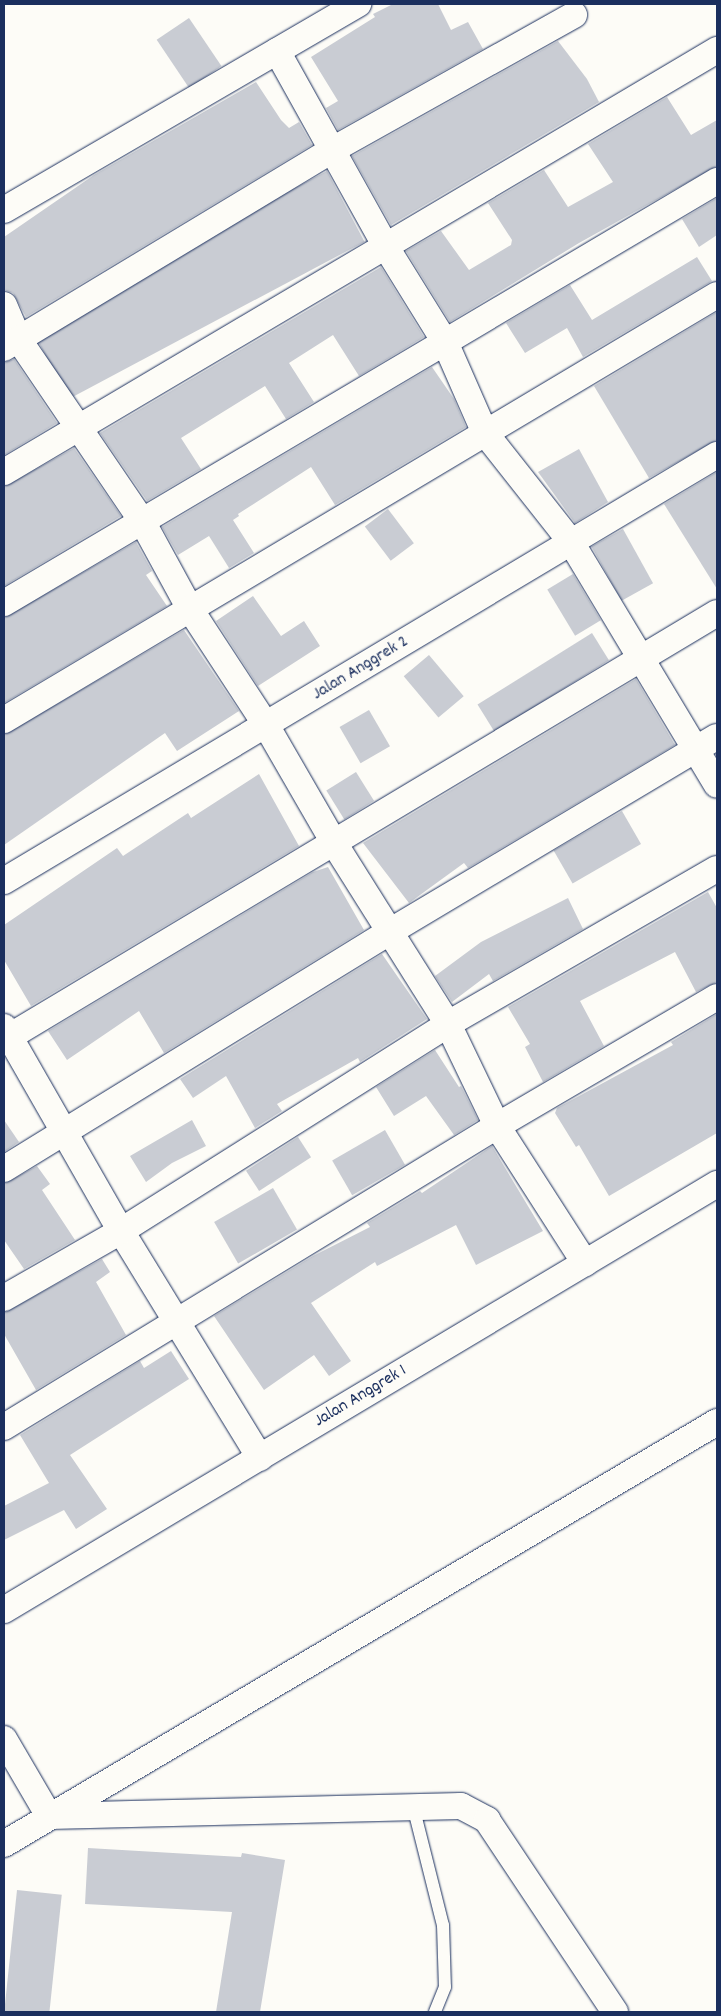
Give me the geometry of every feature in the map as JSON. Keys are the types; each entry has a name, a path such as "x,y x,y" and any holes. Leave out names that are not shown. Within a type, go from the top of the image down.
{"street":[{"path":"4,210 358,4"},
{"path":"11,344 334,148 574,15"},
{"path":"277,51 334,148 386,247 445,342 485,434 571,542 717,785"},
{"path":"4,472 76,427 716,52"},
{"path":"4,603 717,181"},
{"path":"4,720 717,295"},
{"path":"4,305 11,344 76,427 142,522 190,609 266,725 334,843 391,930 448,1024 497,1126 585,1264"},
{"name":"Jalan Anggrek 2","path":"4,881 717,455"},
{"path":"260,1458 178,1320 121,1231 66,1131 6,1034 334,843 717,613"},
{"path":"4,1169 391,930 717,737"},
{"path":"4,1298 121,1231 448,1024 717,869"},
{"path":"4,1427 478,1140 497,1126 717,997"},
{"name":"Jalan Anggrek 1","path":"4,1610 717,1184"},
{"path":"4,1844 717,1422"},
{"path":"4,1739 35,1788 49,1816"},
{"path":"49,1816 461,1806 486,1820 615,2012"}],"lane":[{"path":"413,1806 443,1925 445,1987 435,2012"}],"building":[{"path":"393,4 438,4 451,30 468,22 483,49 338,130 326,108 338,101 311,57 375,17 373,14"},
{"path":"189,18 221,66 189,88 157,40"},
{"path":"558,41 587,79 599,102 391,225 352,156"},
{"path":"256,82 281,120 289,128 299,122 312,145 26,317 13,293 4,290 4,237 94,175"},
{"path":"667,97 691,135 717,120 717,166 579,243 450,322 406,251 441,231 469,270 511,245 512,240 488,203 544,170 568,207 613,182 588,144"},
{"path":"327,171 365,242 69,399 31,328"},
{"path":"717,198 717,235 699,247 682,219"},
{"path":"697,257 712,281 583,357 567,328 525,353 506,323 570,285 592,320"},
{"path":"381,267 424,337 359,376 333,335 289,363 314,402 286,419 265,386 181,438 201,469 147,501 100,433"},
{"path":"717,312 717,440 649,478 594,386"},
{"path":"14,359 57,423 4,455 4,363"},
{"path":"432,367 454,399 466,427 335,505 311,467 238,514 239,516 233,520 254,553 229,568 209,536 178,555 162,527"},
{"path":"74,448 121,516 4,586 4,487"},
{"path":"579,449 608,502 575,523 538,472"},
{"path":"717,472 717,589 664,504"},
{"path":"388,509 414,543 391,561 365,526"},
{"path":"623,529 653,583 622,601 592,546"},
{"path":"136,542 152,571 146,575 167,606 4,703 4,618"},
{"path":"573,574 601,620 575,636 547,589"},
{"path":"253,596 281,636 304,621 320,646 258,686 216,621"},
{"path":"184,630 239,711 177,751 165,733 4,845 4,735"},
{"path":"592,633 609,660 494,732 478,705"},
{"path":"429,655 464,696 438,718 404,676"},
{"path":"636,679 675,745 468,868 464,863 409,903 363,843"},
{"path":"369,710 390,746 361,763 340,727"},
{"path":"356,772 374,801 344,819 326,791"},
{"path":"259,774 299,846 31,1006 4,960 4,925 117,848 123,856 188,813 191,818"},
{"path":"622,811 641,844 573,883 554,850"},
{"path":"328,867 364,930 164,1053 139,1011 67,1060 48,1031 313,872"},
{"path":"708,892 717,908 717,982 696,992 675,952 580,1001 604,1046 543,1082 525,1047 530,1044 508,1007"},
{"path":"568,898 583,929 493,981 489,974 452,1002 435,976 481,942"},
{"path":"382,954 427,1019 360,1062 358,1058 277,1104 282,1111 255,1128 226,1076 193,1098 180,1079"},
{"path":"717,1014 717,1133 609,1196 579,1145 576,1147 555,1113 557,1108 673,1045 671,1042"},
{"path":"435,1050 459,1087 461,1086 478,1120 454,1135 426,1096 394,1116 376,1087"},
{"path":"4,1120 19,1142 4,1152"},
{"path":"192,1120 206,1146 172,1163 146,1182 130,1156"},
{"path":"385,1130 405,1165 352,1195 332,1160"},
{"path":"298,1137 311,1157 259,1191 246,1171"},
{"path":"492,1146 543,1231 476,1265 456,1225 377,1266 375,1262 311,1303 351,1361 329,1376 314,1355 264,1390 214,1316 313,1256 370,1227 367,1223 420,1191 422,1193"},
{"path":"37,1166 50,1184 42,1190 75,1240 24,1269 4,1240 4,1184"},
{"path":"273,1188 297,1230 238,1264 214,1222"},
{"path":"102,1259 110,1272 96,1282 126,1335 36,1390 4,1334 4,1313"},
{"path":"171,1351 189,1379 70,1455 107,1509 76,1529 64,1510 4,1540 4,1506 49,1483 20,1435 140,1361 144,1368"},
{"path":"88,1848 241,1857 242,1853 285,1860 260,2012 216,2012 232,1912 85,1904"},
{"path":"17,1890 62,1895 49,2012 4,2012"}]}
